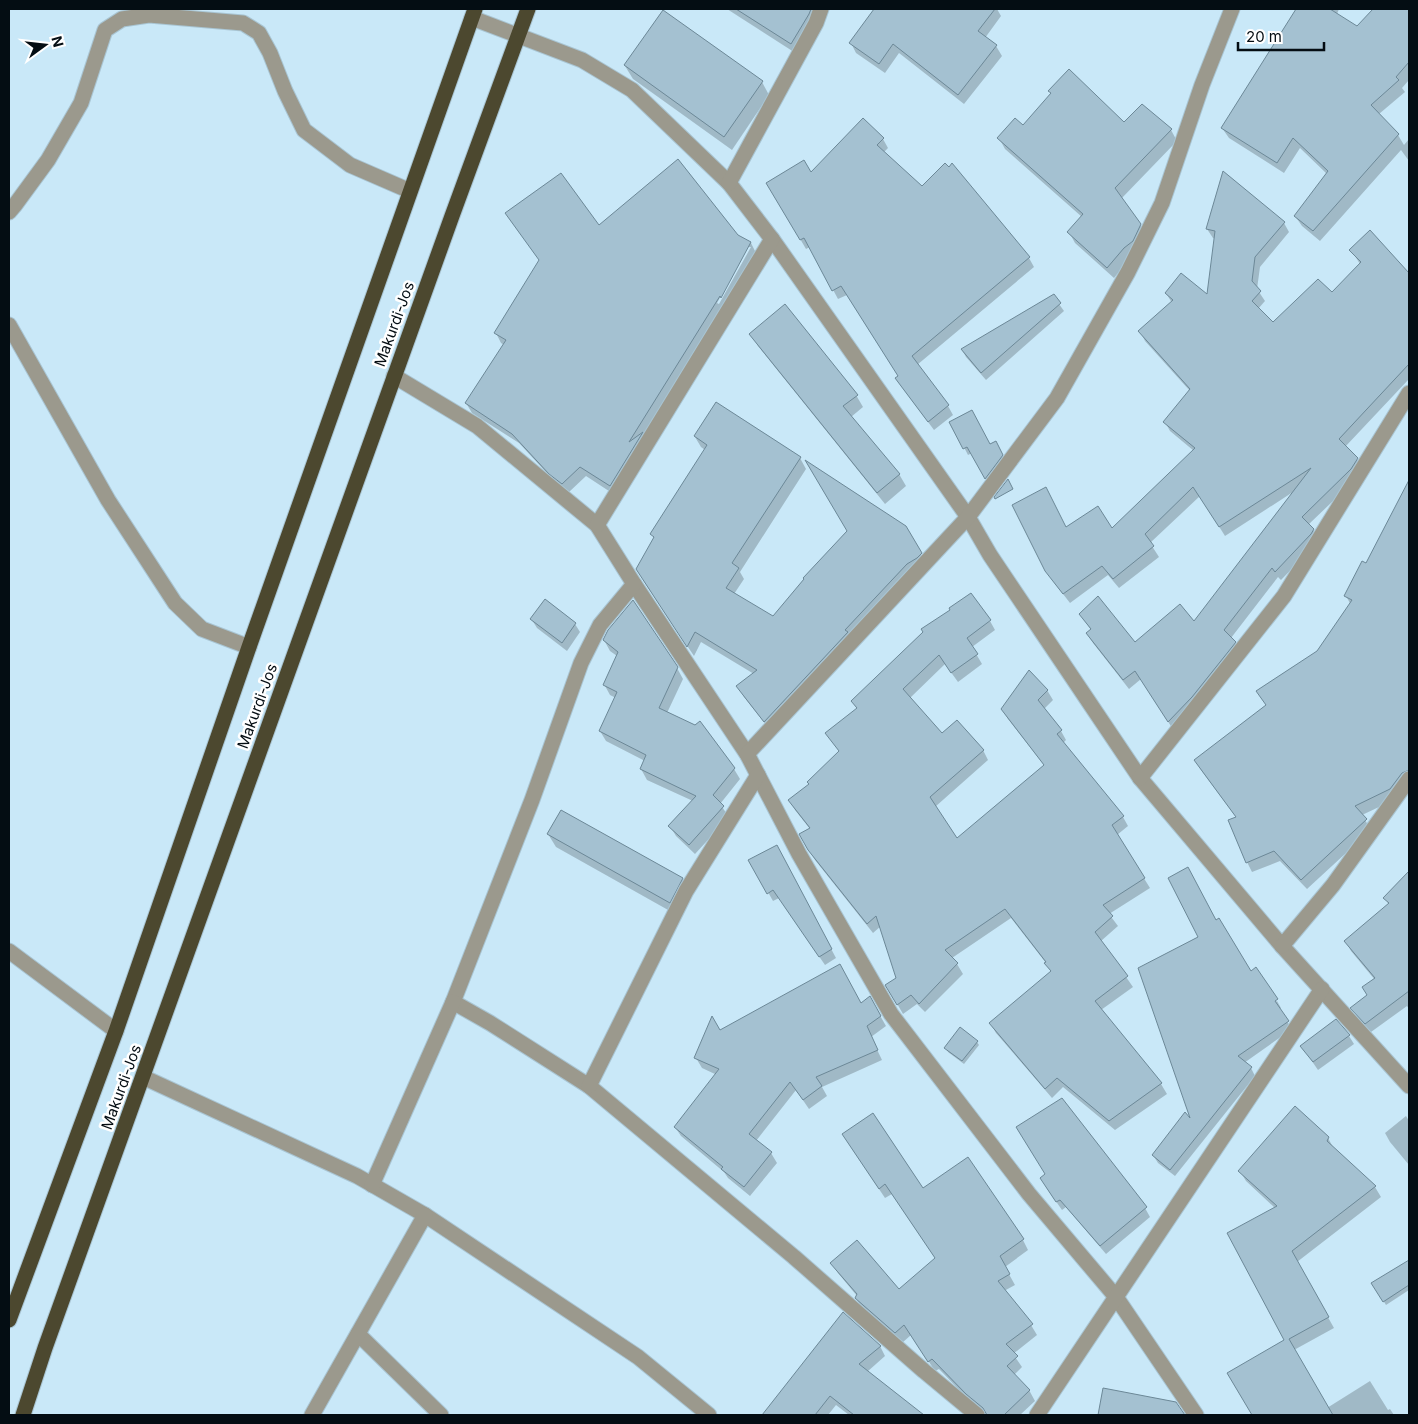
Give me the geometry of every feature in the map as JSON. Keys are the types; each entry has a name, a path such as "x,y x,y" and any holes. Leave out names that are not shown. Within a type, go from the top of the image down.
{"highway":[{"name":"Makurdi-Jos","path":"23,1415 45,1348 394,376 528,9"},
{"name":"Makurdi-Jos","path":"9,1320 116,1031 249,647 474,13"}],"street":[{"path":"729,183 816,23 821,9"},
{"path":"747,754 968,517 1057,398 1128,272 1162,203 1202,85 1232,9"},
{"path":"474,13 519,35 582,60 632,90 729,183 772,239 968,517 990,555 1140,778 1282,946 1409,1086"},
{"path":"9,212 48,160 81,103 105,30 122,19 149,15 243,23 259,33 270,53 285,91 304,130 350,165 410,191"},
{"path":"597,525 772,239"},
{"path":"9,325 108,500 175,603 202,629 249,647"},
{"path":"394,376 477,426 597,525 747,754 799,854 891,1014 1029,1194 1116,1297 1196,1415"},
{"path":"1140,778 1284,596 1409,393"},
{"path":"372,1185 453,1002 532,800 581,663 600,625 634,584"},
{"path":"589,1086 686,891 758,775"},
{"path":"1282,946 1333,884 1407,788"},
{"path":"9,951 116,1031"},
{"path":"1037,1415 1322,989"},
{"path":"453,1002 490,1023 589,1086 786,1251 977,1415"},
{"path":"143,1077 357,1176 425,1215 638,1357 709,1415"},
{"path":"312,1415 425,1215"},
{"path":"358,1334 441,1415"}],"building":[{"path":"736,9 811,9 791,44"},
{"path":"874,9 995,9 978,31 997,45 958,95 893,44 879,64 849,43"},
{"path":"1296,9 1330,9 1357,26 1373,9 1409,9 1409,62 1396,77 1399,80 1371,105 1399,134 1313,231 1294,216 1328,171 1293,138 1277,163 1221,128"},
{"path":"663,10 763,81 724,137 624,65"},
{"path":"1069,69 1124,122 1142,104 1172,129 1115,188 1141,224 1133,241 1124,248 1107,268 1067,232 1083,214 997,138 1015,118 1023,125 1051,93 1048,91"},
{"path":"863,118 884,138 877,145 922,186 945,163 949,167 952,163 1030,257 912,356 949,405 928,422 895,378 898,376 841,286 832,291 804,238 800,240 766,183 804,160 811,172"},
{"path":"678,159 738,235 751,242 721,298 720,296 629,442 643,432 610,486 580,467 562,484 549,474 512,434 465,403 506,340 494,333 539,260 505,213 561,173 599,225"},
{"path":"1223,171 1285,222 1255,257 1252,281 1261,291 1252,301 1273,322 1318,279 1332,292 1361,262 1349,250 1370,230 1409,273 1409,364 1339,439 1358,458 1351,469 1302,517 1314,529 1311,534 1275,572 1272,568 1224,630 1236,642 1192,697 1168,722 1135,671 1123,680 1086,633 1091,629 1079,614 1098,596 1135,642 1180,604 1194,621 1311,468 1219,527 1193,487 1145,534 1154,546 1113,579 1102,566 1063,594 1045,571 1012,505 1046,487 1066,527 1098,506 1112,528 1195,448 1163,422 1190,389 1138,331 1173,300 1165,293 1181,273 1207,294 1215,231 1206,229"},
{"path":"1054,294 1061,303 981,373 961,349"},
{"path":"785,304 858,395 843,406 900,474 877,493 749,334"},
{"path":"716,402 801,457 732,563 739,568 726,588 773,616 803,578 847,531 805,460 906,526 922,553 907,564 845,630 848,632 764,722 736,686 757,670 695,632 687,647 636,569 654,537 650,534 707,445 694,436"},
{"path":"972,410 990,444 996,441 1003,455 985,479 967,447 963,449 949,422"},
{"path":"1008,479 1013,489 995,499 994,497"},
{"path":"1409,480 1409,770 1402,773 1390,789 1355,806 1367,819 1301,880 1274,851 1246,863 1228,820 1236,817 1194,760 1266,705 1256,691 1317,651 1352,600 1344,596 1362,561 1366,563"},
{"path":"971,593 991,620 967,638 978,654 951,673 939,655 903,689 942,733 957,720 984,750 930,797 957,838 1044,765 1001,709 1029,670 1048,690 1038,700 1062,730 1057,734 1124,816 1112,825 1145,878 1103,905 1113,916 1095,932 1128,976 1095,1001 1162,1083 1109,1121 1057,1078 1045,1089 989,1023 1051,971 1005,909 945,950 958,963 919,1004 911,995 897,1005 885,985 896,978 876,916 867,924 808,850 799,834 810,828 788,800 809,784 807,782 839,751 825,733 857,708 851,701 923,632 921,629 950,610 949,608"},
{"path":"545,599 576,623 562,643 530,619"},
{"path":"633,600 678,667 659,708 695,725 700,721 735,768 713,795 724,806 689,845 668,826 696,796 640,769 646,755 599,731 617,692 603,685 618,652 603,640 608,630"},
{"path":"561,810 683,878 670,903 547,834"},
{"path":"777,845 832,949 819,957 773,890 767,894 748,860"},
{"path":"1188,867 1216,920 1219,918 1251,971 1256,967 1278,999 1275,1001 1289,1021 1238,1056 1252,1067 1170,1170 1152,1155 1185,1112 1190,1118 1138,968 1198,937 1168,878"},
{"path":"1409,871 1409,991 1365,1024 1350,1008 1367,995 1362,987 1375,978 1344,941 1389,903 1383,898"},
{"path":"840,964 861,1003 870,996 881,1016 867,1026 878,1050 816,1077 822,1086 803,1100 790,1082 749,1134 772,1152 744,1187 721,1169 723,1167 674,1127 719,1069 694,1058 712,1016 720,1030"},
{"path":"1336,1019 1350,1035 1313,1062 1300,1046"},
{"path":"960,1027 978,1041 962,1061 944,1048"},
{"path":"1062,1098 1147,1207 1100,1246 1060,1200 1056,1202 1040,1178 1045,1174 1016,1127"},
{"path":"1295,1106 1329,1137 1327,1141 1376,1186 1292,1251 1329,1317 1289,1339 1333,1415 1252,1415 1227,1373 1284,1340 1227,1233 1277,1206 1238,1171"},
{"path":"873,1113 923,1188 968,1157 1024,1239 1000,1256 1010,1274 998,1281 1033,1324 1006,1344 1018,1356 1007,1366 1030,1390 1004,1415 987,1415 983,1408 966,1394 932,1359 928,1362 904,1325 895,1333 855,1298 857,1294 830,1263 857,1240 899,1289 935,1258 885,1184 879,1189 842,1134"},
{"path":"1409,1260 1409,1285 1383,1302 1371,1283"},
{"path":"843,1312 881,1346 859,1364 924,1415 854,1415 830,1396 815,1415 762,1415"},
{"path":"1103,1388 1176,1402 1185,1415 1098,1415"}]}
